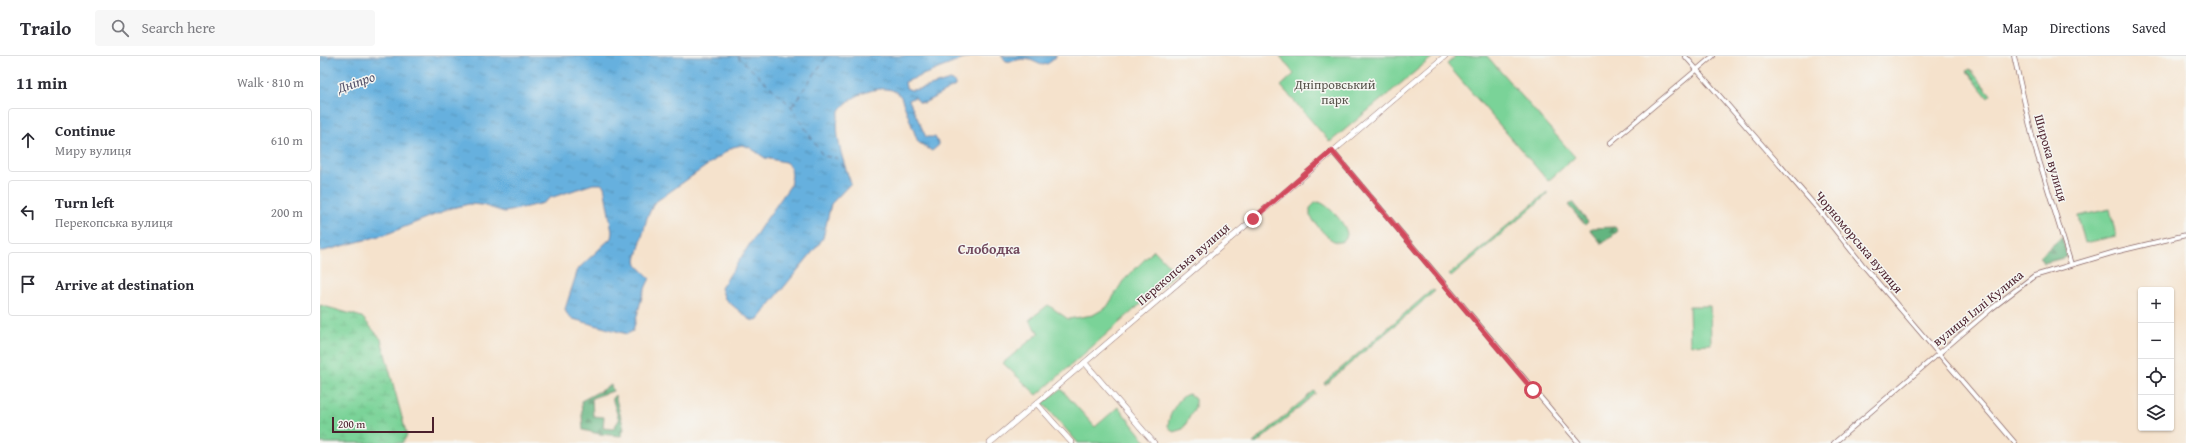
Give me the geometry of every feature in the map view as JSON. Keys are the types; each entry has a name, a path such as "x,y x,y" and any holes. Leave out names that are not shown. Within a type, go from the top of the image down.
{"main road":[{"name":"Перекопська вулиця","path":"990,443 1445,56"},
{"path":"1085,363 1154,443"},
{"path":"1037,404 1072,443"}],"street":[{"name":"Чорноморська вулиця","path":"1685,56 1824,216 2015,443"},
{"path":"1610,143 1713,56"},
{"name":"Широка вулиця","path":"2014,56 2034,144 2071,264"},
{"path":"1332,151 1579,443"},
{"name":"вулиця Іллі Кулика","path":"1834,443 1939,353 2024,283 2044,272 2071,264 2186,235"}],"green space":[{"name":"Дніпровський парк","path":"1280,56 1434,56 1330,142 1281,86 1294,74"},
{"path":"1456,56 1487,56 1575,157 1548,181 1447,64"},
{"path":"1970,69 1991,95 1988,98 1967,71"},
{"path":"1547,192 1548,194 1451,277 1449,275"},
{"path":"1319,202 1328,207 1341,221 1347,235 1343,241 1333,241 1322,232 1310,216 1310,208 1315,203"},
{"path":"1572,202 1588,222 1585,225 1568,205"},
{"path":"2110,209 2116,236 2085,243 2078,216"},
{"path":"1615,227 1618,231 1602,244 1590,230 1591,228"},
{"path":"2062,237 2067,257 2044,263 2040,256"},
{"path":"1154,250 1176,273 1037,395 1003,363 1039,333 1029,320 1048,305 1068,319 1093,315 1107,307 1123,281"},
{"path":"1433,289 1435,291 1325,385 1324,383"},
{"path":"320,305 362,317 381,339 407,436 402,443 320,443"},
{"path":"1689,306 1710,306 1711,344 1690,345"},
{"path":"611,385 613,391 592,398 593,416 604,417 603,428 613,429 619,420 612,398 615,395 624,429 621,436 599,434 583,430 581,401"},
{"path":"1061,389 1095,427 1118,407 1147,443 1078,443 1043,403"},
{"path":"1314,391 1316,393 1257,443 1253,443"},
{"path":"1189,394 1195,399 1195,407 1183,429 1173,432 1168,426 1172,412 1178,402 1185,395"}],"water":[{"name":"Дніпро","path":"320,56 971,56 905,82 906,88 911,90 920,89 950,80 955,84 955,86 924,103 919,102 915,97 909,100 926,137 935,137 939,145 932,151 918,142 901,97 895,92 887,89 878,89 858,95 843,107 839,113 837,129 838,139 845,167 851,183 831,204 823,238 819,244 758,319 754,321 749,319 725,299 721,288 790,186 792,175 790,166 785,162 765,158 749,147 742,145 733,147 654,203 647,218 636,260 637,265 650,278 643,293 633,331 627,334 573,319 567,314 565,309 578,269 611,238 612,232 604,186 601,184 593,184 550,198 543,203 504,212 482,205 469,204 452,208 387,234 320,252"},
{"path":"1001,56 1057,56 1047,64 1043,65 1022,59 1006,61"}],"ferry route":[{"path":"320,61 332,56"},
{"path":"737,56 791,106 823,156 837,158 847,171"},
{"path":"792,106 827,56"}],"district":[{"name":"Слободка","path":"989,249"}],"route":[{"path":"1253,219 1332,151 1533,390"}]}
